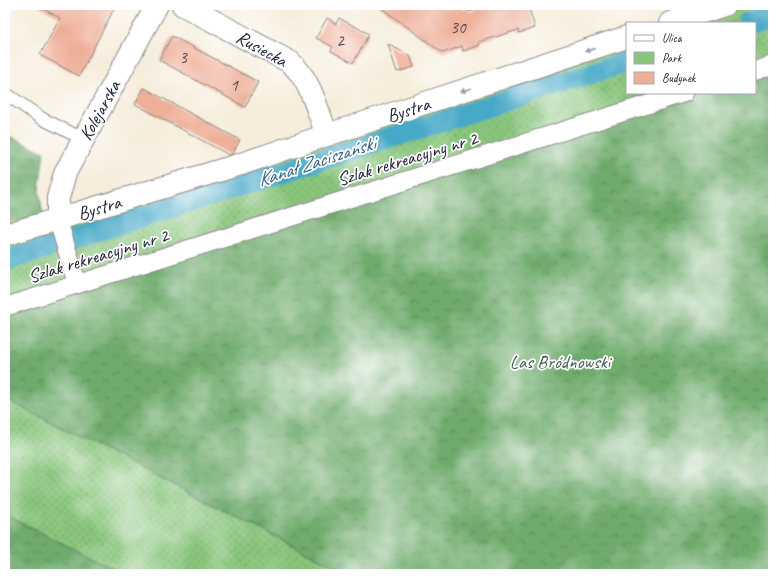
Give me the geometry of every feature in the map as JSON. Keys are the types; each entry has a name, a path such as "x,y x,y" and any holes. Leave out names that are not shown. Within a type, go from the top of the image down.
{"street":[{"name":"Kolejarska","path":"59,226 58,198 65,173 157,5"},
{"name":"Rusiecka","path":"183,5 290,62 299,70 306,80 327,135"},
{"path":"673,22 724,5"},
{"name":"Bystra","path":"5,235 59,226 327,135 626,37"},
{"path":"756,71 773,65"},
{"name":"Szlak rekreacyjny nr 2","path":"5,307 681,94"},
{"path":"59,226 77,284"}],"lane":[{"path":"5,92 41,118 83,139"}],"green space":[{"path":"749,5 773,5 773,12 740,22 698,22"},
{"path":"773,18 773,71 756,77 756,24"},
{"path":"626,45 626,58 70,237 66,225"},
{"path":"626,65 626,94 701,94 5,312 5,264"},
{"name":"Las Bródnowski","path":"773,71 773,574 349,574 5,399 5,312 701,94 756,94 756,77"},
{"path":"5,134 44,152 39,190 43,216 5,225"},
{"path":"53,228 57,241 5,257 5,243"},
{"path":"5,399 349,574 124,574 5,515"},
{"path":"5,515 124,574 5,574"}],"building":[{"path":"36,5 116,5 79,76 40,55 60,18"},
{"path":"377,5 461,5 462,10 468,8 469,12 494,5 528,5 535,28 519,33 518,30 479,42 480,45 463,51 462,46 443,53"},
{"path":"327,18 336,24 339,18 369,34 353,63 331,51 333,47 316,38"},
{"path":"172,36 258,82 245,107 159,60"},
{"path":"388,44 410,56 414,67 397,72"},
{"path":"144,88 240,140 233,153 229,155 135,104"}],"waterway":[{"name":"Kanał Zaciszański","path":"751,22 773,15"},
{"name":"Kanał Zaciszański","path":"5,261 626,62"}]}
